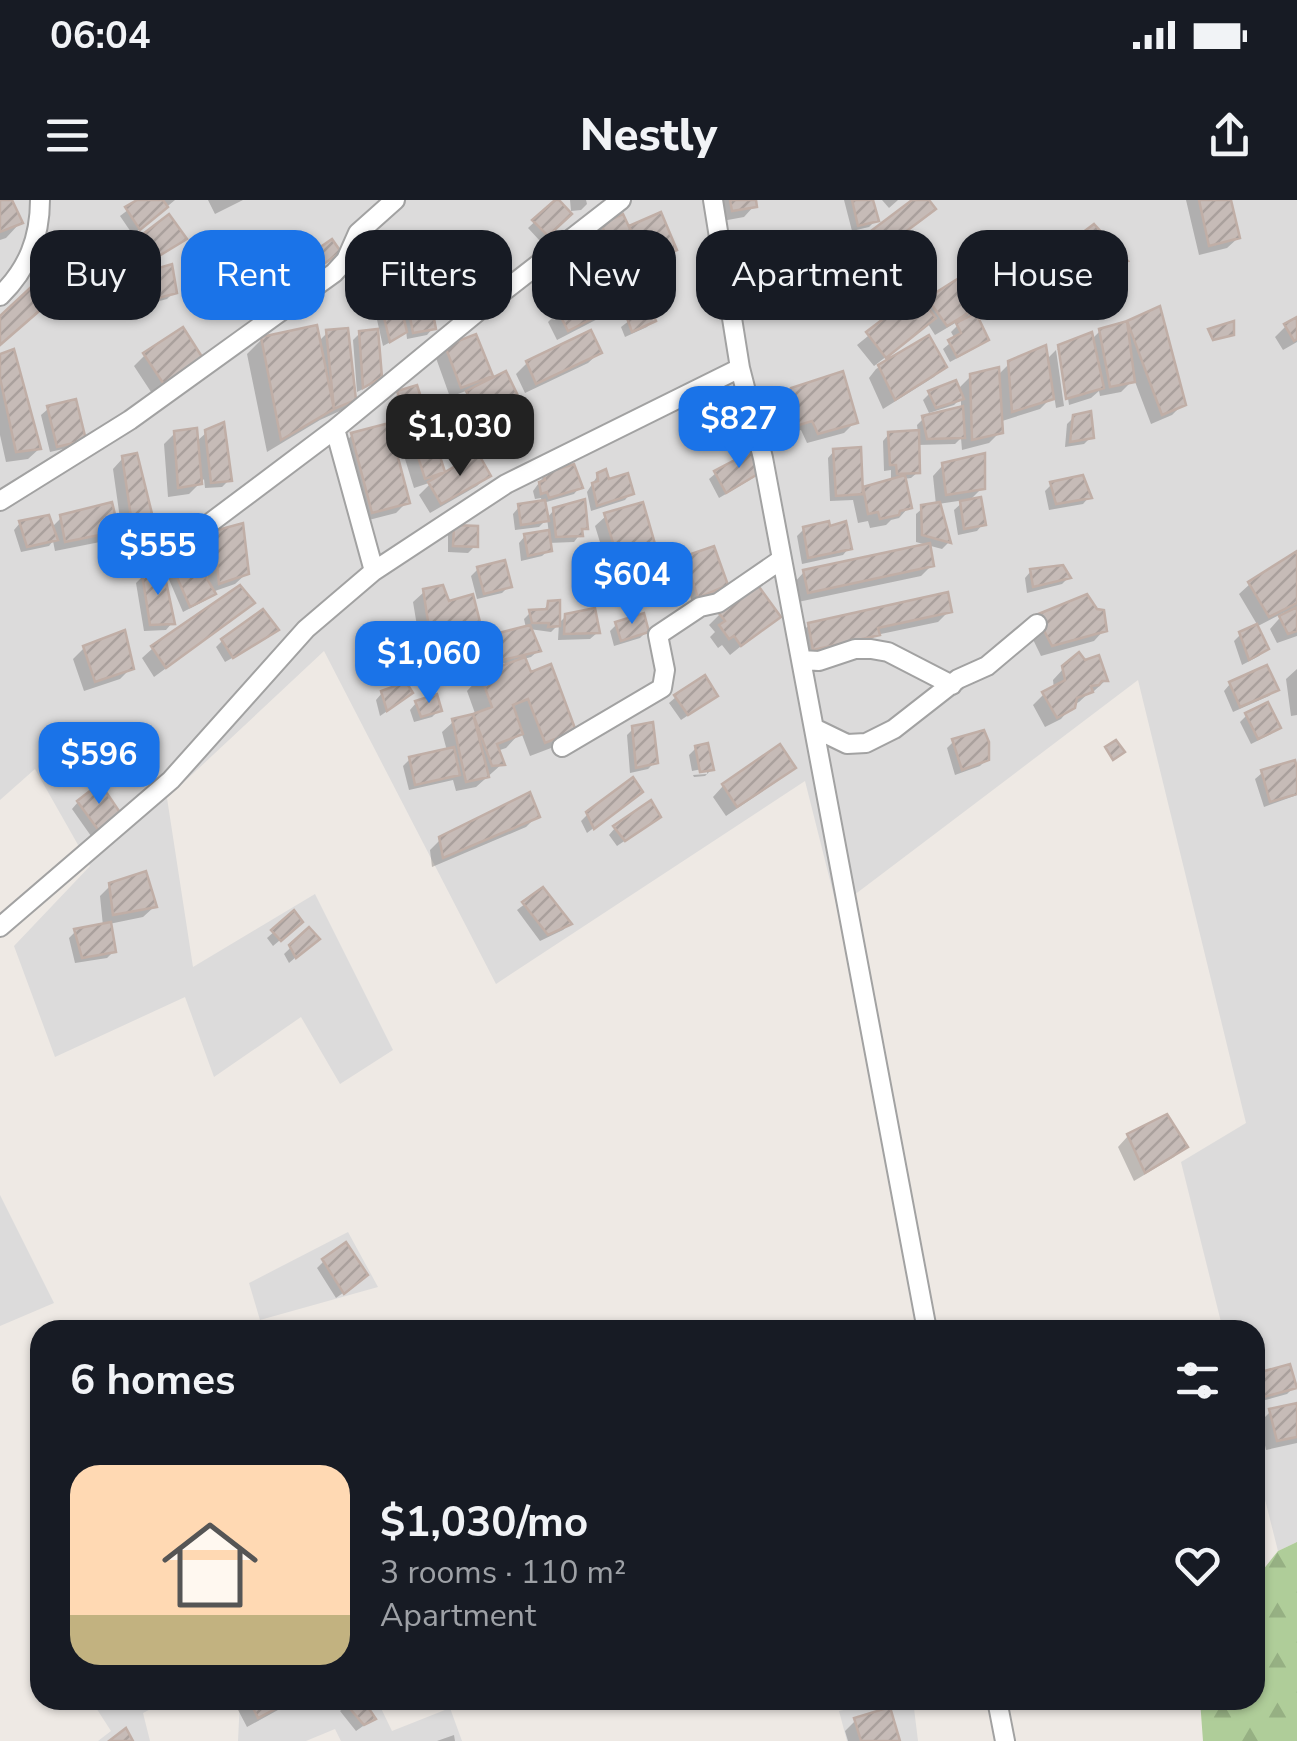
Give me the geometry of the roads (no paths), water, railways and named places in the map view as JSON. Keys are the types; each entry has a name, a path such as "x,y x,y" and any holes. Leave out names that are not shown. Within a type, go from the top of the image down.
{"street":[{"path":"0,296 28,261 40,224 40,200"},
{"path":"0,501 130,420 334,274 346,260 358,233 394,200"},
{"path":"206,526 335,429 621,200"},
{"path":"712,200 740,368 763,458 926,1320"},
{"path":"0,927 171,780 306,629 374,571 506,484 740,368"},
{"path":"335,429 374,571"},
{"path":"562,747 662,688 665,670 658,635 700,607 718,603 782,559"},
{"path":"814,728 848,744 866,743 894,729 958,679 987,666 1037,624"},
{"path":"800,660 818,661 855,649 871,649 888,652 952,685"},
{"path":"1000,1710 1005,1741"}]}
